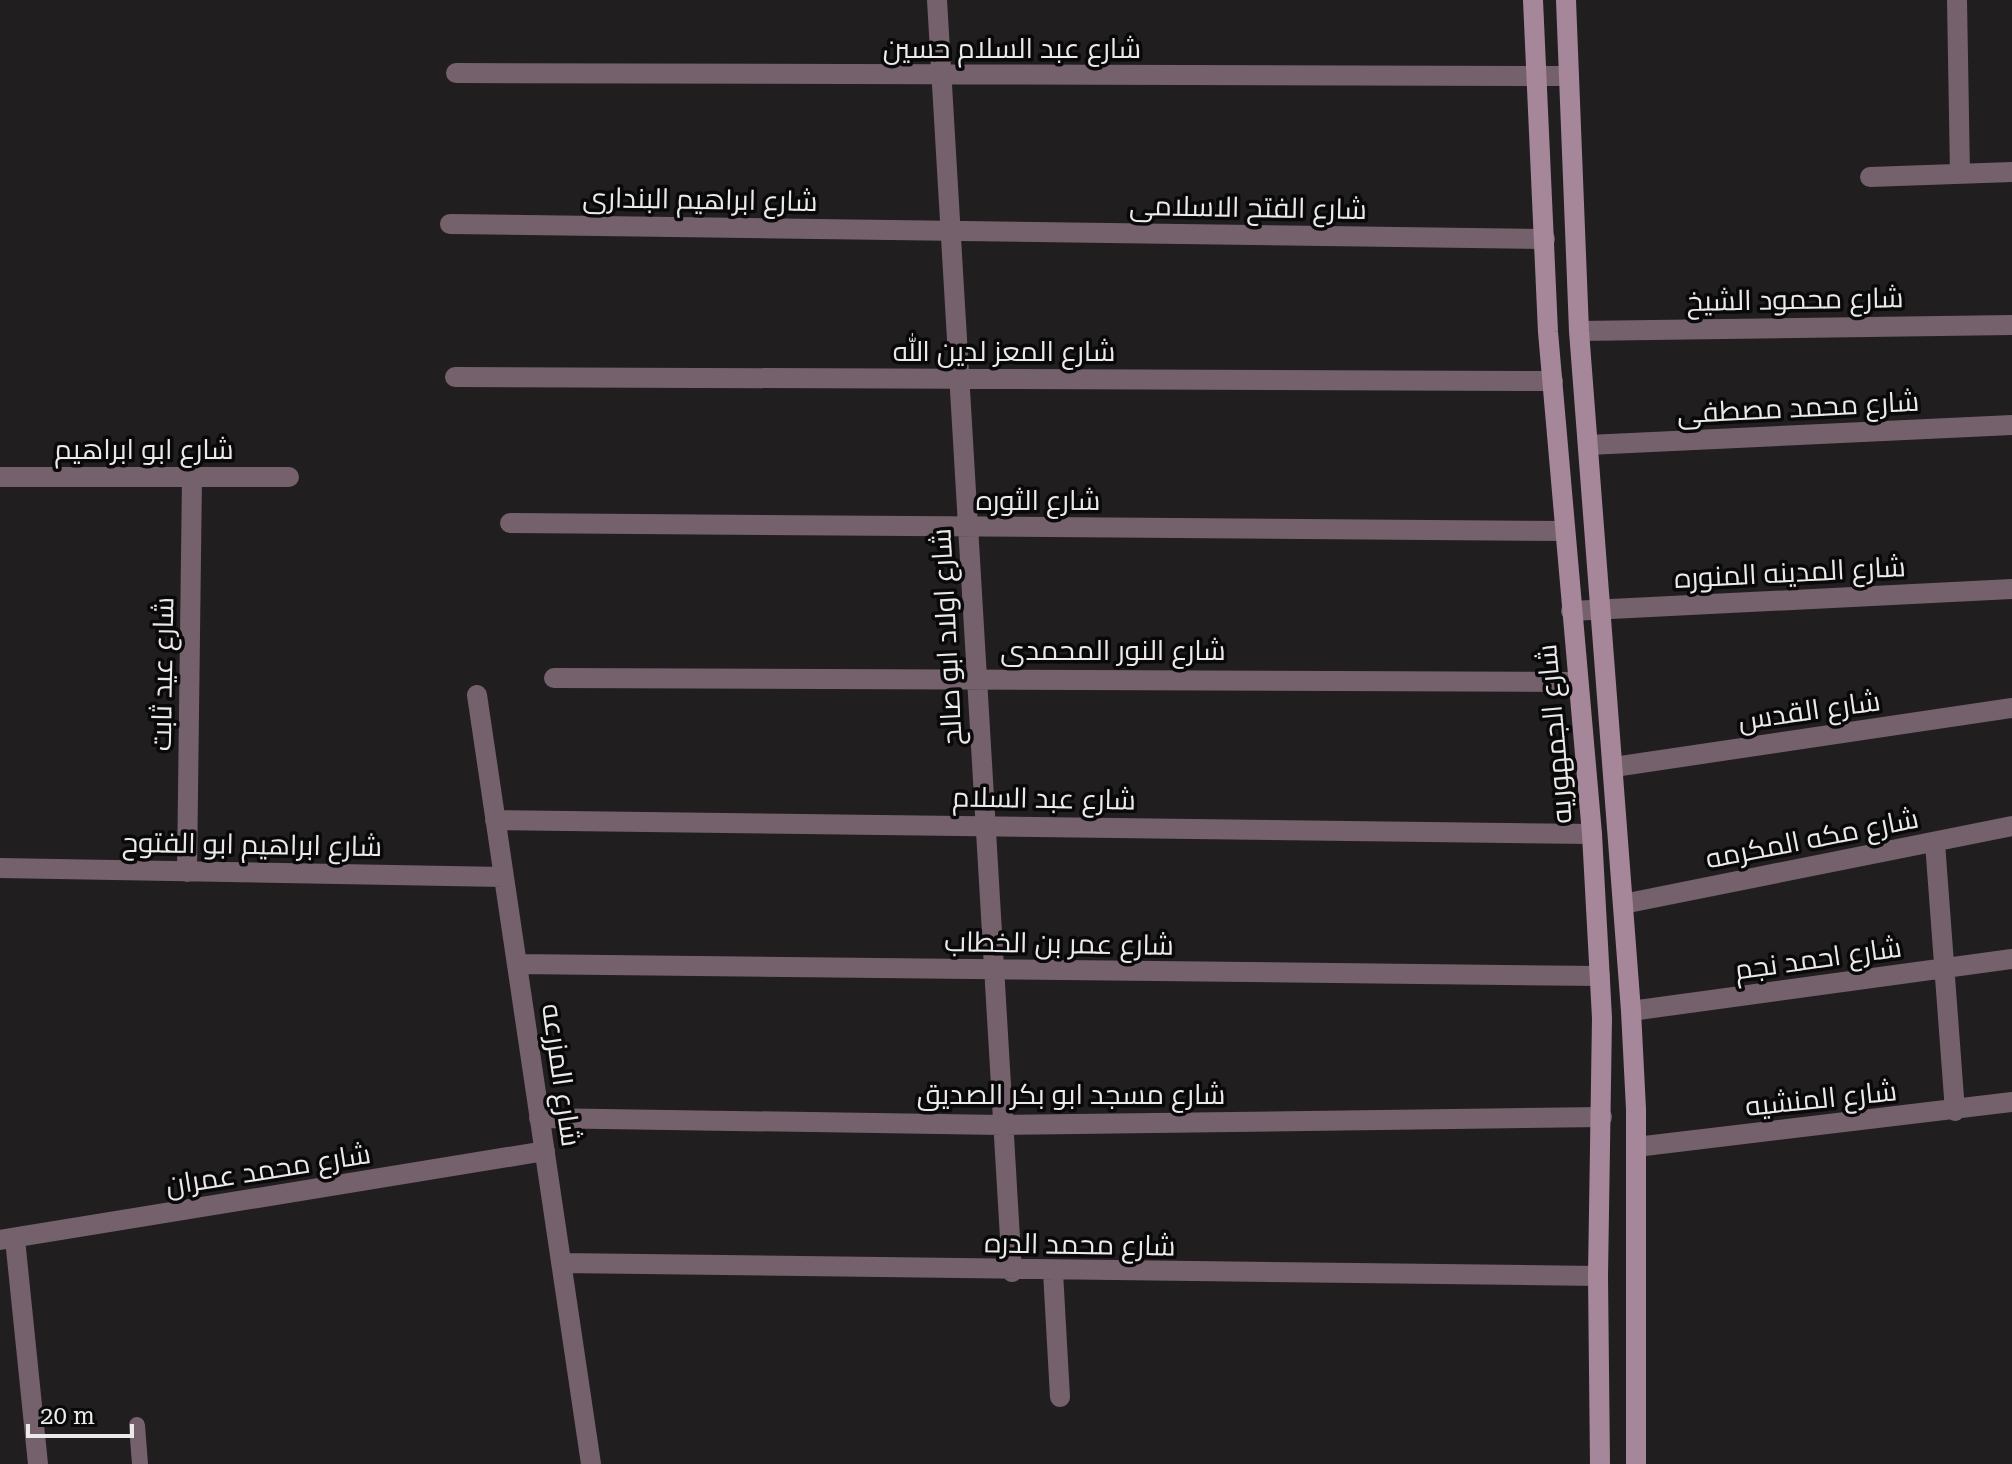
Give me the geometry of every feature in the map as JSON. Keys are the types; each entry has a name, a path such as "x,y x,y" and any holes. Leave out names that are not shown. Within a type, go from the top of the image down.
{"main road":[{"name":"شارع الجمهوريه","path":"1533,0 1553,381 1576,682 1592,834 1600,976 1600,1464"},
{"name":"شارع الجمهوريه","path":"1566,0 1579,331 1631,1011 1636,1147 1636,1464"}],"street":[{"name":"شارع اولاد ابو صالح","path":"937,0 1012,1272"},
{"path":"1957,0 1960,174"},
{"name":"شارع عبد السلام حسين","path":"456,73 1569,76"},
{"path":"1870,177 2012,172"},
{"name":"شارع ابراهيم البندارى","path":"450,224 951,230"},
{"name":"شارع الفتح الاسلامى","path":"951,230 1545,239"},
{"name":"شارع محمود الشيخ","path":"1579,331 2012,325"},
{"name":"شارع المعز لدين الله","path":"455,377 1553,381"},
{"name":"شارع محمد مصطفى","path":"1588,445 2012,425"},
{"name":"شارع ابو ابراهيم","path":"0,477 289,477"},
{"name":"شارع عيد ثابت","path":"187,872 192,477"},
{"name":"شارع الثوره","path":"510,523 1565,531"},
{"name":"شارع المدينه المنوره","path":"1571,611 2012,589"},
{"name":"شارع النور المحمدى","path":"554,678 977,677 1576,682"},
{"name":"شارع المزرعه","path":"477,695 591,1464"},
{"name":"شارع القدس","path":"1614,767 2012,708"},
{"name":"شارع عبد السلام","path":"495,820 1592,834"},
{"name":"شارع مكه المكرمه","path":"1623,904 2012,826"},
{"path":"1935,843 1955,1111"},
{"name":"شارع ابراهيم ابو الفتوح","path":"0,868 504,877"},
{"name":"شارع احمد نجم","path":"1631,1011 2012,959"},
{"name":"شارع عمر بن الخطاب","path":"517,964 1600,976"},
{"name":"شارع المنشيه","path":"1636,1147 2012,1102"},
{"name":"شارع مسجد ابو بكر الصديق","path":"539,1118 1003,1125 1602,1117"},
{"name":"شارع محمد عمران","path":"7,1240 545,1151"},
{"path":"7,1240 38,1464"},
{"name":"شارع محمد الدره","path":"561,1263 1012,1272 1598,1276"},
{"path":"1053,1272 1060,1397"}],"lane":[{"path":"137,1425 140,1464"}]}
